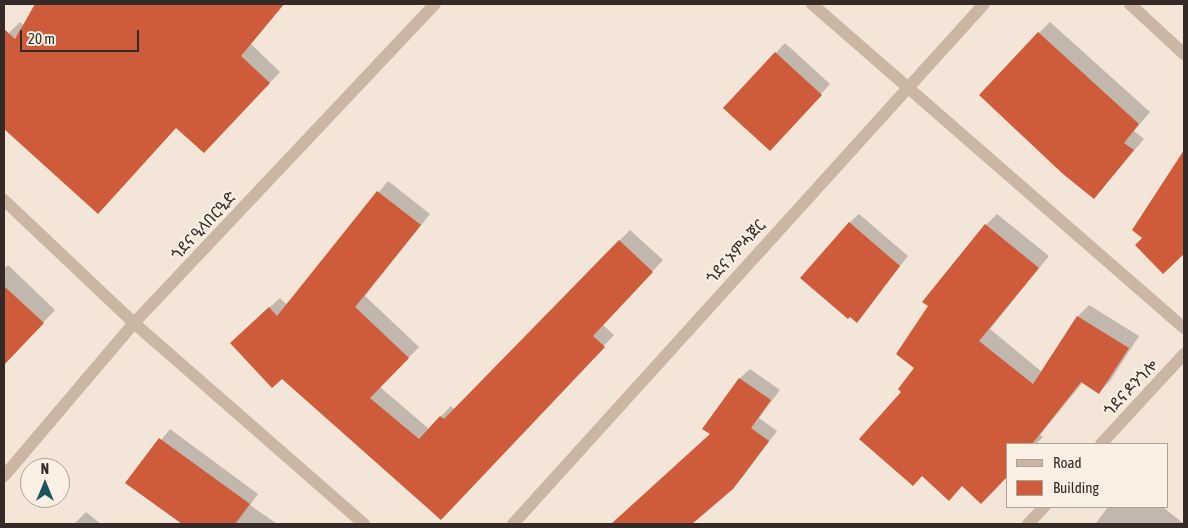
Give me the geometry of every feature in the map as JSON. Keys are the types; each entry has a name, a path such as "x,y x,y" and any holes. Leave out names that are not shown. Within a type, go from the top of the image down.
{"street":[{"name":"ጎደና ዒላበርዒድ","path":"4,476 134,323 435,4"},
{"path":"812,4 1184,328"},
{"name":"ጎደና ኦምሓጀር","path":"513,524 906,87 984,4"},
{"path":"1130,4 1184,54"},
{"path":"4,200 134,323 364,524"},
{"name":"ጎደና ዶንጎሎ","path":"1103,443 1184,354"},
{"path":"1028,524 1043,508"}],"building":[{"path":"35,4 284,4 241,56 270,83 204,153 176,128 98,214 4,129 4,29 15,39"},
{"path":"1038,32 1139,124 1124,143 1134,150 1094,199 1063,174 979,95"},
{"path":"775,52 822,95 770,151 723,108"},
{"path":"1184,150 1184,254 1163,274 1135,245 1142,238 1132,230"},
{"path":"377,191 421,225 355,307 409,358 370,398 419,439 440,416 444,419 619,240 653,272 593,336 605,347 441,520 282,379 272,388 230,343 269,307 277,316"},
{"path":"849,222 900,266 857,323 850,317 848,319 800,278"},
{"path":"985,224 1039,268 979,341 1033,384 1077,316 1129,348 1099,394 1081,382 1033,443 1006,443 1006,478 981,504 962,486 949,501 922,476 913,486 859,439 901,392 898,389 914,368 896,354 928,306 922,302"},
{"path":"4,286 44,323 4,365"},
{"path":"739,378 771,400 751,428 769,441 733,489 692,524 611,524 710,434 702,429"},
{"path":"159,438 250,504 235,524 182,524 125,483"}]}
